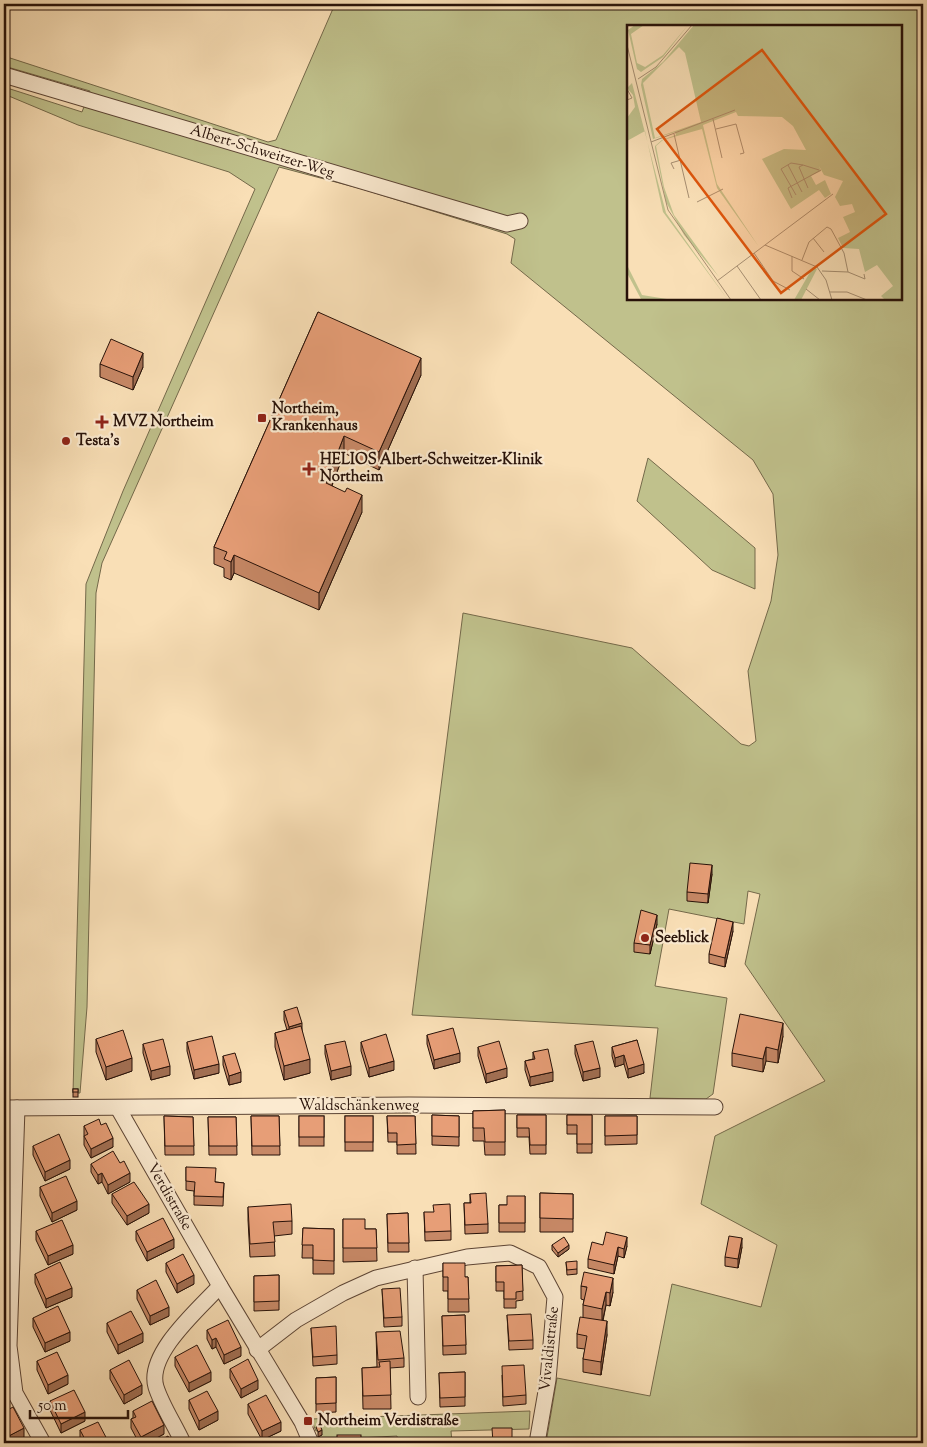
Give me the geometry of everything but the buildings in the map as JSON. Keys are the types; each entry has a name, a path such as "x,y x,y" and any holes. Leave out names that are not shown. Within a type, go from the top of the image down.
{"street":[{"name":"Albert-Schweitzer-Weg","path":"4,75 507,224 520,221"},
{"name":"Waldschänkenweg","path":"10,1108 409,1105 715,1107"},
{"path":"10,1108 9,1346 16,1393 42,1443"},
{"name":"Verdistraße","path":"118,1108 257,1350 302,1422 312,1443"},
{"name":"Vivaldistraße","path":"257,1350 296,1320 342,1293 376,1278 471,1257 510,1253 539,1267 555,1297 548,1380 537,1443"},
{"path":"415,1268 418,1397"},
{"path":"184,1443 156,1387 154,1370 163,1350 220,1286"}],"green space":[{"path":"335,4 923,4 923,1443 546,1443 557,1378 650,1396 672,1284 761,1307 777,1245 701,1204 715,1136 825,1081 745,964 760,894 748,891 744,924 669,909 655,986 727,998 713,1094 706,1099 650,1098 658,1028 412,1015 463,613 632,648 741,744 749,746 756,741 748,671 771,601 778,555 773,494 753,460 511,263 515,239 507,234 362,189 279,167 102,563 96,593 87,1007 80,1093 73,1093 86,584 123,491 255,189 229,172 78,125 4,94 4,87 82,112 90,91 4,66 4,56 268,142 276,140"},
{"path":"648,458 755,548 755,589 712,570 637,501"},
{"path":"530,1411 529,1429 451,1431 452,1443 398,1443 397,1436 319,1440 318,1437 322,1435 320,1430 316,1431 311,1419"}],"place":[{"name":"Northeim, Krankenhaus","path":"262,418"},
{"name":"MVZ Northeim","path":"102,422"},
{"name":"Testa's","path":"66,441"},
{"name":"HELIOS Albert-Schweitzer-Klinik Northeim","path":"309,469"},
{"name":"Seeblick","path":"645,938"},
{"name":"Northeim Verdistraße","path":"308,1421"}]}
